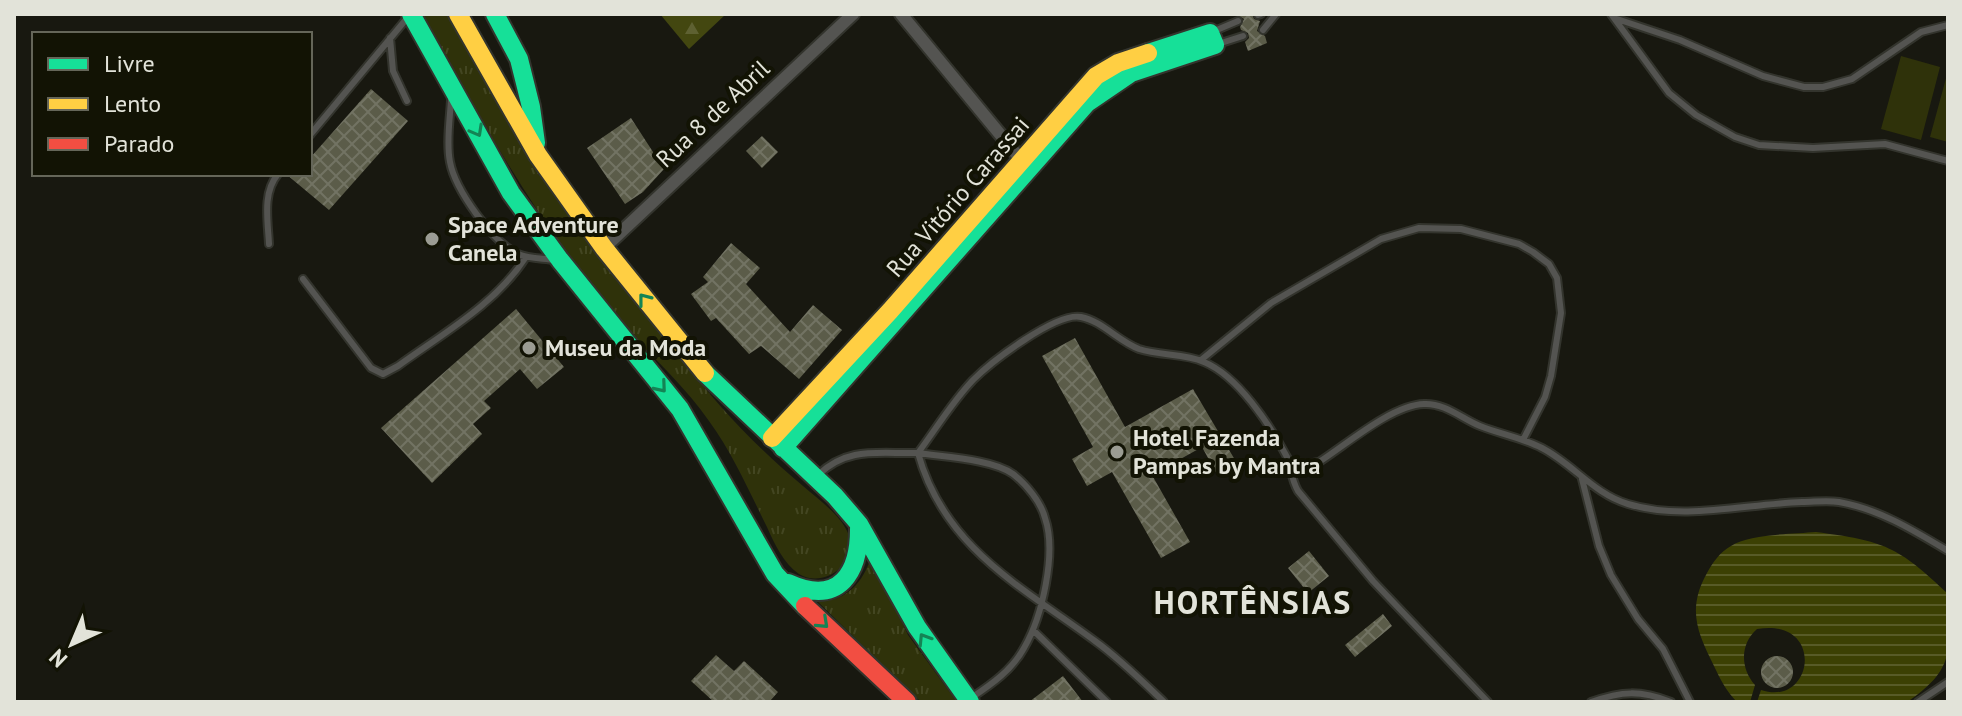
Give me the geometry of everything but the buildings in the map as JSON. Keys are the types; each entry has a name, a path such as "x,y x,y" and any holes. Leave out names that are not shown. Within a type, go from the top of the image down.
{"main road":[{"path":"411,14 511,193 560,260 680,409 775,574 907,702"},
{"path":"458,14 538,155 604,248 693,360 816,478 859,524 917,627 969,701"},
{"path":"495,14 519,59 531,107 538,155"},
{"name":"Rua Vitório Carassai","path":"777,443 1026,165 1087,103 1115,79 1212,39"},
{"path":"775,574 802,591 819,592 836,586 857,561 859,524"}],"street":[{"name":"Rua 8 de Abril","path":"604,248 853,14"},
{"path":"901,14 1026,165"}],"lane":[{"path":"312,133 411,14"},
{"path":"1263,30 1276,14"},
{"path":"1614,16 1763,76 1804,87 1823,87 1852,79 1921,32 1948,25"},
{"path":"1614,16 1669,93 1696,115 1735,137 1759,145 1813,148 1885,144 1948,161"},
{"path":"1212,39 1238,21"},
{"path":"1212,39 1243,36"},
{"path":"390,38 393,71 407,101"},
{"path":"452,88 449,158 455,181 495,235 514,252 526,257 560,260"},
{"path":"269,244 266,205 276,176"},
{"path":"1201,360 1271,303 1381,239 1419,228 1461,229 1519,244 1549,264 1557,278 1561,313 1551,376 1545,397 1523,440"},
{"path":"303,279 371,368 383,374 491,298 512,279 526,257"},
{"path":"918,453 973,380 1054,321 1070,316 1083,317 1139,349 1201,360 1221,370 1240,390 1272,430 1289,461 1290,475 1298,491 1373,581 1488,702"},
{"path":"1289,461 1319,462 1402,408 1440,405 1480,426 1542,448 1582,479 1625,504 1664,511 1837,501 1892,518 1948,551"},
{"path":"918,453 925,477 958,530 984,559 1012,584 1097,642 1164,702"},
{"path":"816,478 830,464 850,454 918,453 990,464 1012,473 1031,492 1046,518 1049,555 1042,604 1033,630 1012,666 969,701"},
{"path":"1582,479 1599,546 1611,575 1638,619 1663,649 1690,702"},
{"path":"1033,630 1107,702"},
{"path":"1918,702 1948,682"},
{"path":"1591,702 1639,692 1671,702"}],"green space":[{"path":"423,14 449,14 621,277 705,388 768,455 839,518 850,542 849,553 838,570 820,578 809,578 799,574 784,559 718,434 681,386 614,315 553,234 494,142"},
{"path":"660,14 726,14 689,49"},
{"path":"1901,56 1940,67 1921,140 1881,129"},
{"path":"1948,71 1948,142 1930,137"},
{"path":"871,557 908,635 957,702 921,702 817,601 837,598 852,589"}],"shaded area":[{"path":"1816,532 1889,548 1916,565 1948,594 1949,642 1943,666 1936,677 1910,700 1757,702 1761,690 1779,692 1792,686 1801,675 1805,662 1803,648 1794,636 1779,629 1757,629 1747,642 1745,664 1755,685 1750,702 1737,702 1721,680 1699,631 1696,609 1701,586 1712,565 1723,551 1739,542 1772,535"}],"traffic: fast":[{"path":"411,14 511,193 560,260 680,409 775,574 805,606"},
{"path":"495,14 519,59 536,143"},
{"path":"783,448 1087,103 1131,73 1215,45 1210,33 1148,53"},
{"path":"705,373 835,496 859,524 917,627 970,702"},
{"path":"788,583 821,591 834,588 843,581 856,557 859,525"}],"traffic: slow":[{"path":"458,14 538,155 604,248 705,373"},
{"path":"772,438 890,311 1096,76 1118,63 1148,53"}],"traffic: jam":[{"path":"805,606 907,702"}],"place":[{"name":"Space Adventure Canela","path":"432,239"},
{"name":"Museu da Moda","path":"529,348"},
{"name":"Hotel Fazenda Pampas by Mantra","path":"1117,452"}],"district":[{"name":"HORTÊNSIAS","path":"1253,603"}]}
